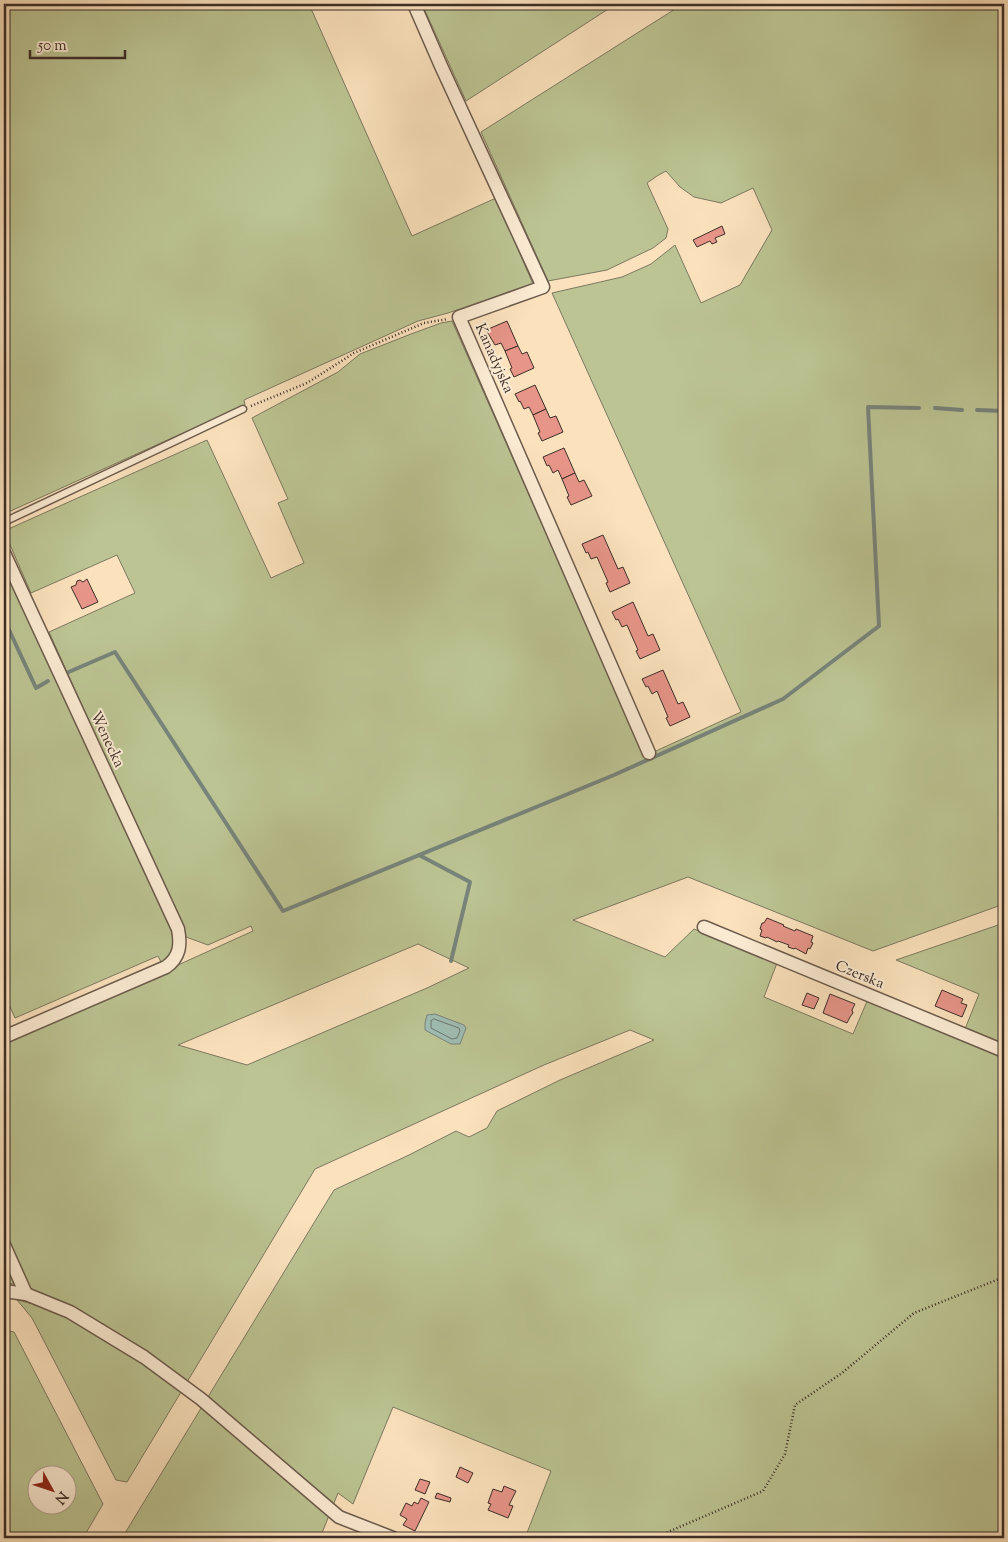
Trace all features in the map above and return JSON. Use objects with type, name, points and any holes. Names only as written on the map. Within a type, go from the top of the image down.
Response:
[{"type":"street","name":"Kanadyjska","points":[[414,4],[543,287],[459,317],[649,753]]},
{"type":"street","name":"Wenecka","points":[[4,553],[178,929],[180,940],[180,948],[175,959],[166,967],[7,1036]]},
{"type":"street","name":"Czerska","points":[[704,927],[1004,1051]]},
{"type":"street","points":[[4,1245],[26,1294]]},
{"type":"street","points":[[4,1291],[26,1294],[70,1312],[144,1357],[201,1399],[339,1517],[393,1538]]},
{"type":"lane","points":[[4,522],[243,409]]},
{"type":"path","points":[[243,409],[307,383],[354,353],[424,323],[459,317]]},
{"type":"path","points":[[4,1003],[7,1010],[7,1036]]},
{"type":"path","points":[[654,1538],[764,1491],[785,1454],[794,1405],[842,1373],[914,1313],[1004,1278]]},
{"type":"green space","points":[[4,4],[309,4],[412,236],[496,198],[533,284],[448,313],[418,321],[244,400],[245,405],[4,514]]},
{"type":"green space","points":[[422,4],[616,4],[466,101]]},
{"type":"green space","points":[[683,4],[1004,4],[1004,904],[873,951],[688,877],[573,920],[665,957],[694,929],[777,963],[764,997],[853,1034],[868,999],[1004,1055],[1004,1538],[525,1538],[551,1471],[393,1407],[353,1504],[338,1493],[320,1538],[122,1538],[334,1190],[456,1131],[469,1137],[487,1128],[497,1111],[560,1080],[654,1040],[630,1030],[544,1065],[315,1169],[127,1482],[116,1480],[32,1318],[17,1300],[34,1304],[4,1232],[4,1044],[253,931],[251,926],[208,945],[186,937],[49,632],[135,593],[117,555],[31,593],[4,531],[207,440],[271,578],[304,563],[278,503],[288,499],[252,418],[338,372],[360,354],[441,323],[452,321],[645,756],[741,712],[552,293],[622,277],[651,264],[675,245],[701,303],[740,285],[772,230],[753,188],[721,203],[694,197],[680,187],[666,171],[647,183],[668,229],[666,238],[653,248],[607,270],[548,281],[481,132]],"holes":[[[418,944],[469,968],[427,988],[247,1065],[178,1045]]]},
{"type":"green space","points":[[4,558],[176,936],[176,948],[163,966],[158,956],[15,1018],[4,993]]},
{"type":"green space","points":[[1004,923],[1004,1044],[965,1029],[979,994],[896,960]]},
{"type":"green space","points":[[4,1259],[14,1284],[4,1283]]},
{"type":"green space","points":[[4,1330],[14,1332],[103,1504],[83,1538],[4,1538]]},
{"type":"water","points":[[435,1014],[464,1025],[466,1028],[460,1044],[451,1044],[425,1030],[427,1015]]},
{"type":"building","points":[[722,226],[725,234],[715,238],[717,242],[712,244],[710,241],[697,247],[693,240]]},
{"type":"building","points":[[507,321],[518,346],[505,351],[501,343],[495,345],[486,330]]},
{"type":"building","points":[[518,346],[522,354],[527,352],[534,368],[514,377],[505,351]]},
{"type":"building","points":[[535,385],[546,409],[533,415],[529,407],[524,409],[515,394]]},
{"type":"building","points":[[546,409],[550,418],[556,416],[563,432],[542,441],[533,415]]},
{"type":"building","points":[[564,448],[575,473],[562,479],[558,470],[553,473],[543,457]]},
{"type":"building","points":[[575,473],[579,482],[584,480],[592,496],[571,505],[562,479]]},
{"type":"building","points":[[603,535],[618,569],[623,567],[630,583],[610,592],[606,583],[608,582],[597,557],[591,559],[582,544]]},
{"type":"building","points":[[87,579],[98,602],[82,609],[71,587],[76,585],[77,581],[83,582]]},
{"type":"building","points":[[633,602],[648,636],[653,634],[660,650],[640,659],[627,625],[622,627],[612,612]]},
{"type":"building","points":[[663,670],[678,704],[683,702],[690,717],[670,726],[657,691],[652,694],[642,679]]},
{"type":"building","points":[[767,918],[795,931],[796,929],[813,936],[811,942],[813,943],[810,949],[808,948],[806,954],[795,948],[788,947],[789,945],[760,936],[762,923]]},
{"type":"building","points":[[942,990],[963,999],[961,1003],[967,1005],[962,1017],[935,1006]]},
{"type":"building","points":[[807,993],[819,998],[814,1009],[802,1005]]},
{"type":"building","points":[[830,994],[855,1004],[852,1010],[853,1013],[847,1023],[823,1013]]},
{"type":"building","points":[[460,1467],[473,1473],[468,1483],[456,1477]]},
{"type":"building","points":[[420,1479],[430,1482],[425,1494],[415,1490]]},
{"type":"building","points":[[504,1486],[516,1491],[509,1505],[513,1506],[508,1518],[488,1510],[491,1504],[488,1503],[493,1489],[502,1492]]},
{"type":"building","points":[[437,1493],[451,1498],[450,1502],[435,1498]]},
{"type":"building","points":[[421,1498],[429,1502],[415,1531],[403,1525],[407,1519],[400,1515],[406,1503],[412,1506],[414,1502],[418,1504]]},
{"type":"waterway","points":[[64,674],[115,652],[283,911],[614,775],[783,699],[879,626],[868,407],[919,408]]},
{"type":"waterway","points":[[935,408],[962,410]]},
{"type":"waterway","points":[[977,410],[1004,411]]},
{"type":"waterway","points":[[4,619],[36,688],[48,681]]},
{"type":"waterway","points":[[419,855],[470,882],[451,961]]}]
